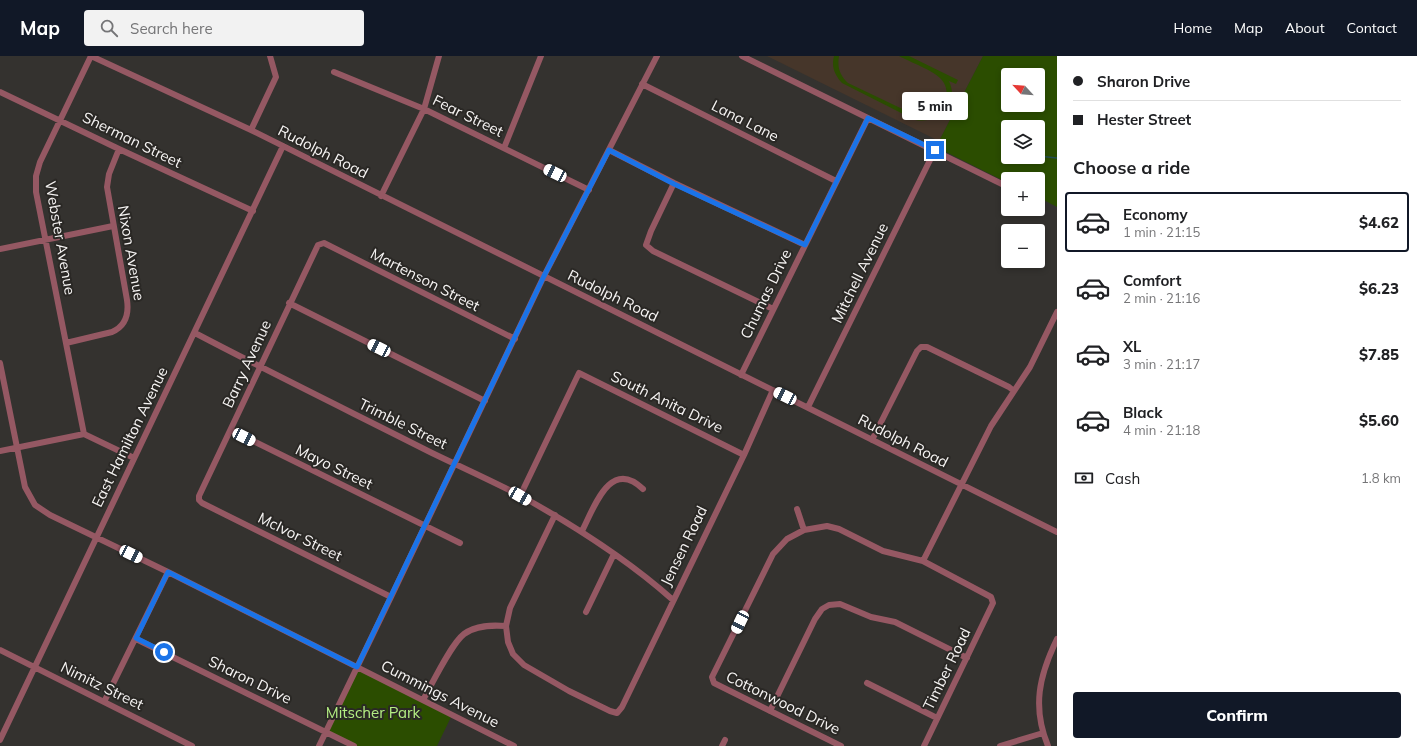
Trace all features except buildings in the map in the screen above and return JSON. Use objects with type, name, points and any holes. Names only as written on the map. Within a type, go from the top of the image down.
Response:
[{"type":"street","name":"Rudolph Road","points":[[91,56],[251,130],[1057,532]]},
{"type":"street","name":"Webster Avenue","points":[[84,434],[36,192],[36,176],[40,162],[91,56]]},
{"type":"street","points":[[251,130],[276,76],[270,56]]},
{"type":"street","points":[[381,196],[424,109],[439,56]]},
{"type":"street","points":[[504,148],[541,56]]},
{"type":"street","points":[[319,746],[392,597],[544,276],[657,56]]},
{"type":"street","points":[[742,56],[1001,183]]},
{"type":"street","name":"Fear Street","points":[[334,72],[424,109],[589,190]]},
{"type":"street","name":"Lana Lane","points":[[642,84],[836,181]]},
{"type":"street","name":"Sherman Street","points":[[0,92],[252,211]]},
{"type":"street","name":"Chumas Drive","points":[[741,375],[868,118]]},
{"type":"street","name":"East Hamilton Avenue","points":[[0,740],[283,146]]},
{"type":"street","name":"Nixon Avenue","points":[[66,343],[119,329],[127,316],[127,300],[107,187],[109,174],[119,149]]},
{"type":"street","points":[[609,150],[674,184],[805,245]]},
{"type":"street","name":"Mitchell Avenue","points":[[808,408],[935,150]]},
{"type":"street","points":[[674,184],[651,231],[646,245],[653,251],[773,309]]},
{"type":"street","points":[[0,249],[113,226]]},
{"type":"street","name":"Barry Avenue","points":[[199,500],[198,496],[289,303],[318,245],[324,243]]},
{"type":"street","name":"Martenson Street","points":[[324,243],[515,339]]},
{"type":"street","points":[[289,303],[485,401]]},
{"type":"street","points":[[797,509],[804,530],[827,526],[839,530],[883,551],[923,561],[991,426],[1030,367],[1057,312]]},
{"type":"street","name":"Trimble Street","points":[[195,333],[555,515],[582,531],[614,554],[673,600]]},
{"type":"street","points":[[872,440],[917,351],[921,347],[926,347],[1009,387],[1014,391]]},
{"type":"street","name":"Cummings Avenue","points":[[0,364],[25,487],[35,505],[50,515],[168,572],[514,746]]},
{"type":"street","name":"South Anita Drive","points":[[520,496],[579,373],[744,455]]},
{"type":"street","name":"Jensen Road","points":[[506,626],[508,642],[514,654],[524,665],[581,697],[617,713],[622,707],[744,455],[773,390]]},
{"type":"street","name":"Mayo Street","points":[[230,430],[460,543]]},
{"type":"street","points":[[0,451],[84,434],[134,458]]},
{"type":"street","points":[[582,531],[603,491],[610,483],[622,478],[630,479],[643,489]]},
{"type":"street","name":"McIvor Street","points":[[199,500],[202,503],[392,597]]},
{"type":"street","points":[[422,700],[453,648],[464,635],[474,629],[488,625],[506,626],[510,608],[555,515]]},
{"type":"street","name":"Cottonwood Drive","points":[[804,530],[786,539],[773,554],[712,677],[714,683],[841,746]]},
{"type":"street","points":[[586,612],[614,554]]},
{"type":"street","name":"Timber Road","points":[[923,561],[991,596],[993,603],[924,746]]},
{"type":"street","points":[[104,702],[168,572]]},
{"type":"street","points":[[770,710],[815,619],[822,608],[829,605],[840,604],[871,617],[894,622],[966,658]]},
{"type":"street","name":"Sharon Drive","points":[[136,638],[354,746]]},
{"type":"street","points":[[1048,746],[1043,733],[1039,710],[1040,684],[1046,660],[1057,639]]},
{"type":"street","name":"Nimitz Street","points":[[0,650],[192,746]]},
{"type":"street","points":[[867,683],[937,718]]},
{"type":"street","points":[[1000,746],[1043,733]]},
{"type":"shaded area","points":[[767,56],[983,56],[939,141]]},
{"type":"green space","points":[[834,56],[839,56],[838,64],[840,71],[848,83],[915,115],[931,116],[941,110],[946,99],[946,88],[944,83],[936,75],[899,56],[909,56],[958,80],[956,84],[949,81],[952,90],[952,98],[946,111],[940,116],[932,119],[915,120],[842,83],[834,71]]},
{"type":"green space","points":[[983,56],[1057,56],[1057,207],[1045,201],[1045,172],[1001,172],[1001,180],[936,147]]},
{"type":"green space","name":"Mitscher Park","points":[[357,667],[452,715],[437,746],[354,746],[326,732]]},
{"type":"waterway","points":[[1045,157],[1057,158]]},
{"type":"route","points":[[164,652],[136,638],[168,572],[357,667],[392,597],[544,276],[609,150],[674,184],[805,245],[868,118],[935,150]]}]
